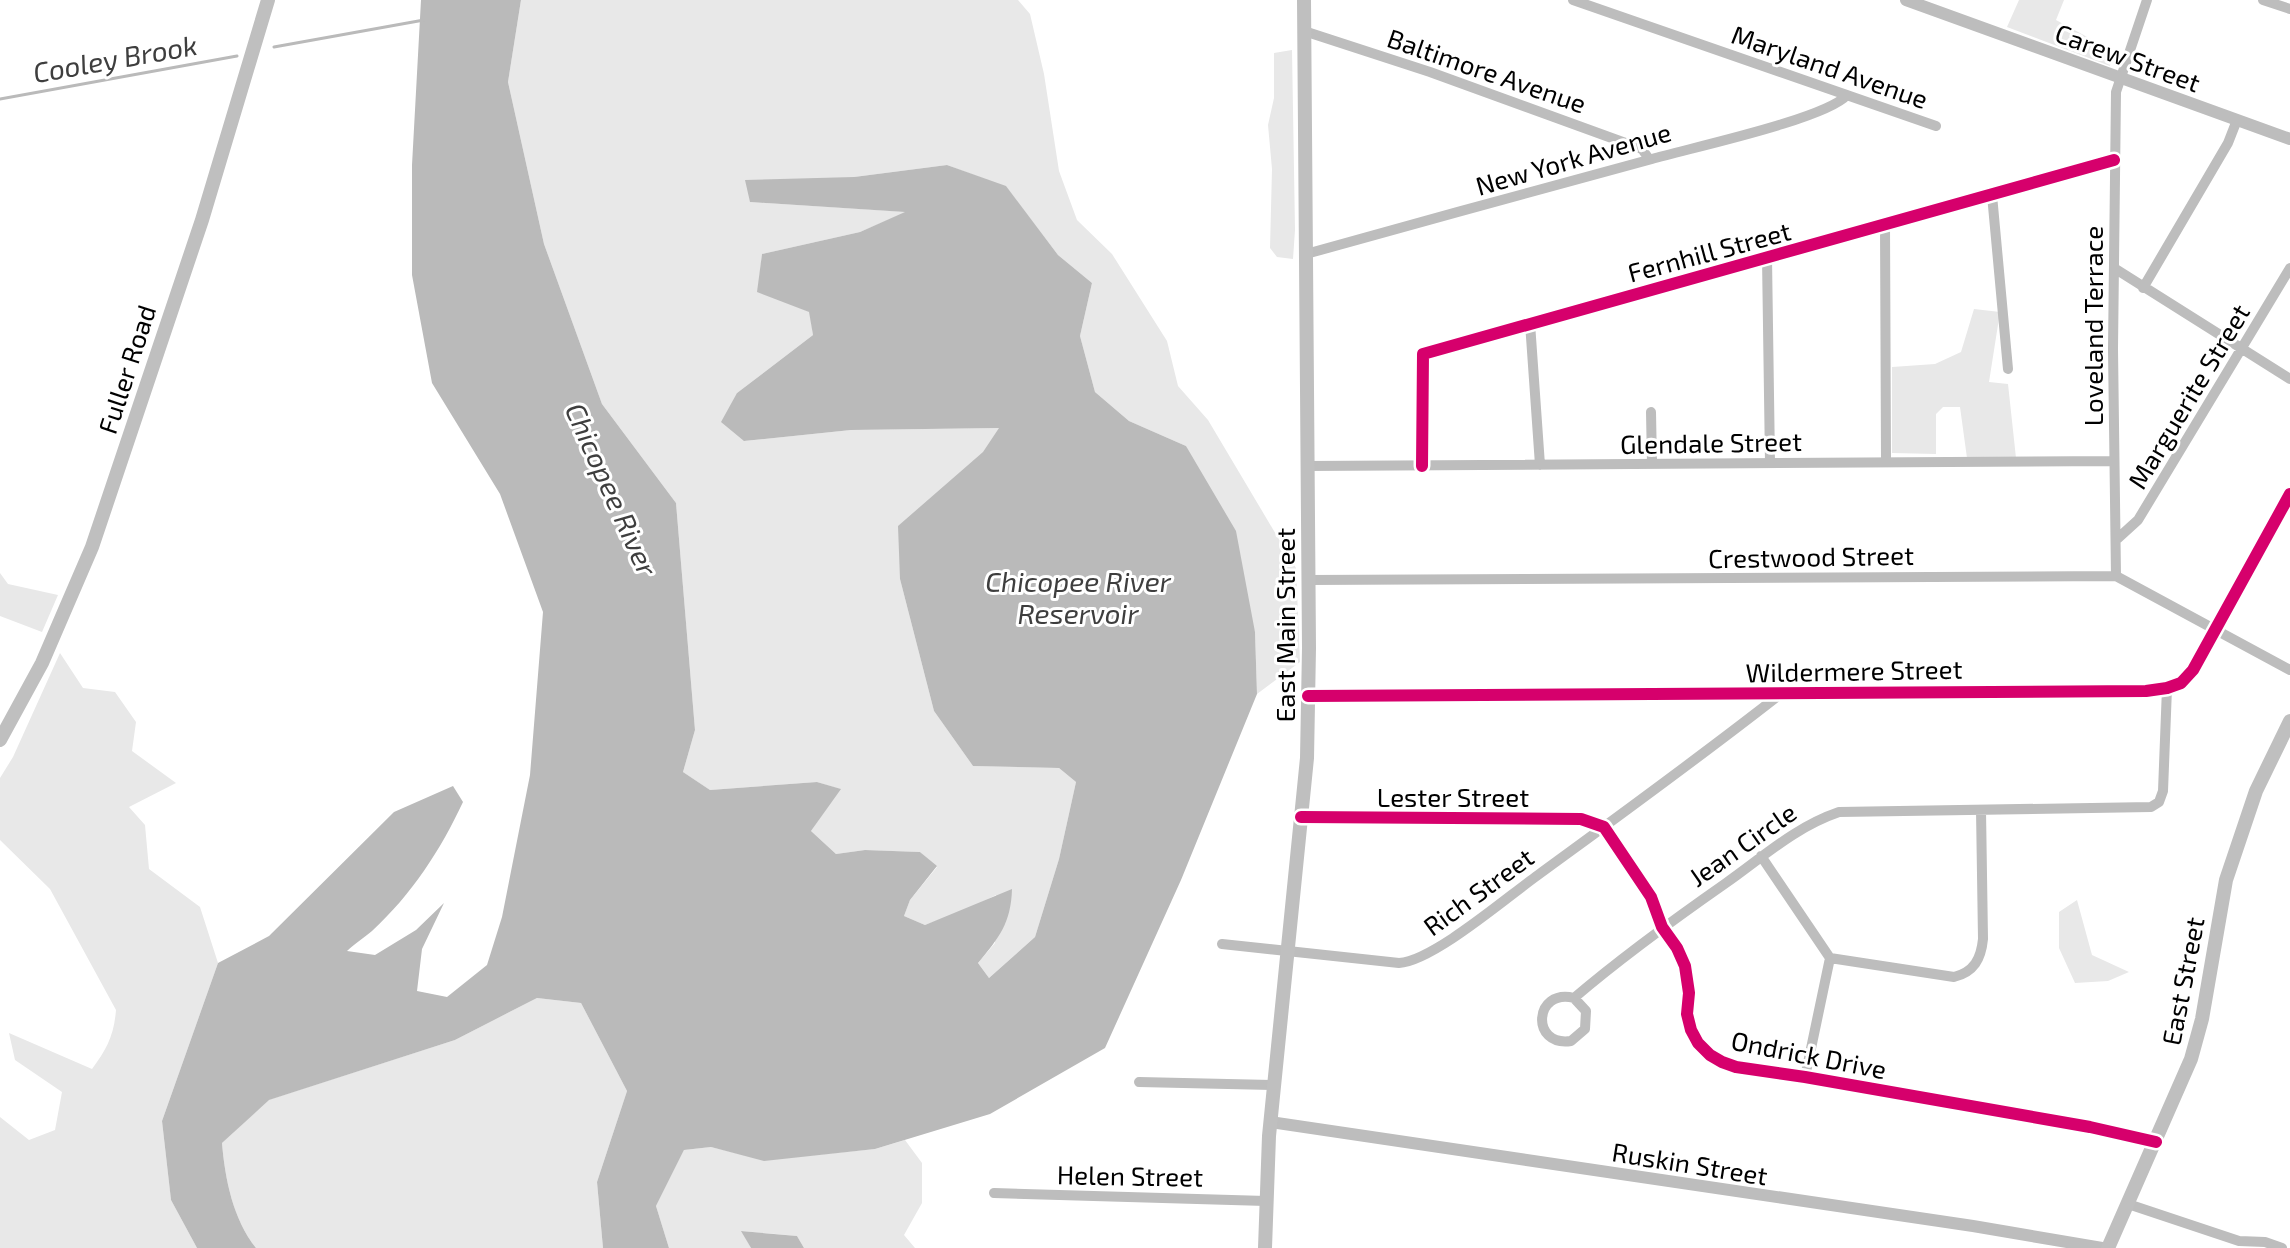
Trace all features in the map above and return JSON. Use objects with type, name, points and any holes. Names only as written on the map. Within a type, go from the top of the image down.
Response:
[{"type":"main road","name":"Fuller Road","points":[[0,740],[42,663],[92,547],[202,220],[268,0]]},
{"type":"main road","name":"East Main Street","points":[[1265,1248],[1270,1122],[1307,758],[1304,0]]},
{"type":"main road","name":"East Street","points":[[2108,1248],[2191,1059],[2202,1019],[2226,880],[2242,827],[2290,721]]},
{"type":"street","name":"Maryland Avenue","points":[[1573,0],[1936,126]]},
{"type":"street","name":"Carew Street","points":[[1906,0],[2290,139]]},
{"type":"street","name":"Loveland Terrace","points":[[2116,576],[2116,92],[2147,0]]},
{"type":"street","points":[[2263,0],[2290,9]]},
{"type":"street","name":"Baltimore Avenue","points":[[1304,31],[1577,124],[1642,149],[1649,159]]},
{"type":"street","name":"New York Avenue","points":[[1306,254],[1823,110],[1840,103],[1847,95]]},
{"type":"street","points":[[2143,288],[2228,143],[2237,120]]},
{"type":"street","name":"Fernhill Street","points":[[1422,466],[1423,354],[2114,160]]},
{"type":"street","points":[[1992,195],[2008,369]]},
{"type":"street","points":[[1885,224],[1886,462]]},
{"type":"street","points":[[1767,258],[1770,463]]},
{"type":"street","points":[[2114,268],[2290,379]]},
{"type":"street","name":"Marguerite Street","points":[[2116,540],[2138,520],[2290,268]]},
{"type":"street","points":[[1530,323],[1540,465]]},
{"type":"street","points":[[1651,412],[1652,464]]},
{"type":"street","name":"Glendale Street","points":[[1307,466],[2114,461]]},
{"type":"street","points":[[2167,688],[2181,683],[2193,670],[2290,494]]},
{"type":"street","name":"Crestwood Street","points":[[1308,580],[2116,576],[2290,670]]},
{"type":"street","name":"Wildermere Street","points":[[1308,696],[2123,691],[2167,688]]},
{"type":"street","name":"Jean Circle","points":[[1574,998],[1662,927],[1787,837],[1818,819],[1839,812],[2140,809],[2159,802],[2163,791],[2167,688]]},
{"type":"street","name":"Rich Street","points":[[1222,944],[1399,963],[1415,960],[1473,923],[1784,692]]},
{"type":"street","points":[[1830,958],[1954,977],[1965,974],[1975,966],[1982,953],[1983,939],[1981,810]]},
{"type":"street","name":"Lester Street","points":[[1301,817],[1581,819],[1604,827]]},
{"type":"street","name":"Ondrick Drive","points":[[1604,827],[1651,897],[1662,927],[1677,948],[1685,966],[1689,993],[1688,1022],[1698,1043],[1710,1055],[1736,1067],[2090,1127],[2156,1142]]},
{"type":"street","points":[[1761,856],[1830,958],[1805,1077]]},
{"type":"street","name":"Jean Circle","points":[[1555,998],[1574,998],[1586,1011],[1586,1026],[1574,1040],[1558,1041],[1546,1032],[1542,1013],[1555,998]]},
{"type":"street","points":[[1139,1082],[1274,1085]]},
{"type":"street","name":"Ruskin Street","points":[[1270,1122],[2102,1248]]},
{"type":"street","name":"Helen Street","points":[[994,1193],[1266,1201]]},
{"type":"street","points":[[2128,1204],[2242,1245],[2265,1242],[2282,1248]]},
{"type":"shaded area","points":[[521,0],[1018,0],[1030,14],[1044,74],[1059,171],[1077,220],[1112,254],[1167,341],[1178,386],[1208,420],[1296,568],[1300,662],[1257,694],[1255,632],[1186,446],[1129,421],[1095,392],[1080,336],[1092,283],[1058,255],[1006,187],[947,165],[854,177],[750,202],[907,212],[860,232],[762,254],[758,291],[810,312],[813,335],[737,393],[745,441],[851,430],[1000,428],[900,579],[934,711],[973,766],[1059,768],[1076,782],[1059,859],[1035,937],[989,978],[978,963],[995,943],[996,895],[925,925],[904,916],[910,900],[937,867],[920,852],[865,850],[836,854],[811,831],[840,789],[817,782],[710,790],[683,772],[695,730],[676,503],[602,404],[544,244],[508,82]]},
{"type":"shaded area","points":[[2019,0],[2064,0],[2056,20],[2113,51],[2110,66],[2007,27]]},
{"type":"shaded area","points":[[1292,50],[1293,259],[1277,257],[1270,248],[1272,169],[1268,125],[1274,98],[1274,53]]},
{"type":"shaded area","points":[[1974,309],[2000,312],[1989,382],[2008,384],[2016,458],[1967,458],[1960,407],[1943,407],[1936,414],[1936,454],[1892,453],[1892,367],[1935,364],[1961,352]]},
{"type":"shaded area","points":[[0,573],[8,584],[58,595],[42,632],[0,616]]},
{"type":"shaded area","points":[[60,653],[83,688],[115,692],[136,722],[132,751],[176,783],[129,807],[145,825],[149,869],[200,907],[218,963],[162,1121],[171,1200],[197,1248],[0,1248],[0,1117],[29,1140],[55,1130],[62,1092],[15,1060],[9,1033],[92,1069],[109,1041],[116,1010],[50,889],[0,840],[0,778],[13,757]]},
{"type":"shaded area","points":[[2077,900],[2092,955],[2129,972],[2108,981],[2075,983],[2059,948],[2059,912]]},
{"type":"shaded area","points":[[537,998],[581,1003],[627,1091],[597,1182],[603,1248],[256,1248],[241,1224],[232,1198],[222,1143],[268,1100],[455,1040]]},
{"type":"shaded area","points":[[905,1140],[922,1163],[922,1203],[904,1235],[915,1248],[804,1248],[797,1236],[742,1231],[751,1248],[669,1248],[656,1206],[684,1150],[711,1147],[764,1160],[875,1149]]},
{"type":"water","name":"Chicopee River Reservoir","points":[[421,0],[521,0],[508,82],[544,244],[602,404],[676,503],[695,730],[683,772],[710,790],[817,782],[841,789],[811,831],[836,854],[865,850],[920,852],[937,866],[910,900],[904,916],[925,925],[1012,889],[1009,911],[1002,929],[978,963],[989,978],[1035,937],[1059,859],[1076,782],[1059,768],[973,766],[934,711],[900,579],[898,526],[983,452],[999,428],[851,430],[744,441],[721,422],[737,393],[813,335],[809,312],[757,292],[762,254],[860,232],[905,212],[750,202],[745,180],[854,177],[947,165],[1006,186],[1058,255],[1092,283],[1080,336],[1095,392],[1129,421],[1186,446],[1236,531],[1255,632],[1257,694],[1181,880],[1105,1048],[990,1114],[875,1149],[764,1161],[711,1147],[684,1150],[656,1206],[669,1248],[603,1248],[597,1182],[627,1091],[581,1003],[537,998],[455,1040],[269,1100],[222,1143],[232,1198],[241,1224],[256,1248],[197,1248],[171,1200],[162,1121],[218,963],[269,936],[394,812],[453,786],[463,802],[435,855],[412,887],[372,931],[347,951],[375,955],[416,930],[444,903],[422,949],[417,991],[447,997],[487,965],[502,917],[530,775],[543,612],[500,494],[432,383],[412,275],[412,165]]},
{"type":"water","points":[[741,1231],[797,1236],[804,1248],[751,1248]]},
{"type":"waterway","name":"Cooley Brook","points":[[274,47],[424,20]]},
{"type":"waterway","name":"Cooley Brook","points":[[0,99],[237,56]]},
{"type":"cycle path","points":[[1422,466],[1423,354],[2114,160]]},
{"type":"cycle path","points":[[1308,696],[2146,691],[2167,688],[2181,683],[2193,670],[2290,494]]},
{"type":"cycle path","points":[[1301,817],[1581,819],[1604,827],[1651,897],[1662,927],[1685,966],[1689,993],[1687,1014],[1691,1030],[1698,1043],[1722,1062],[1736,1067],[2090,1127],[2156,1142]]},
{"type":"water label","name":"Chicopee River","points":[[612,489]]}]
